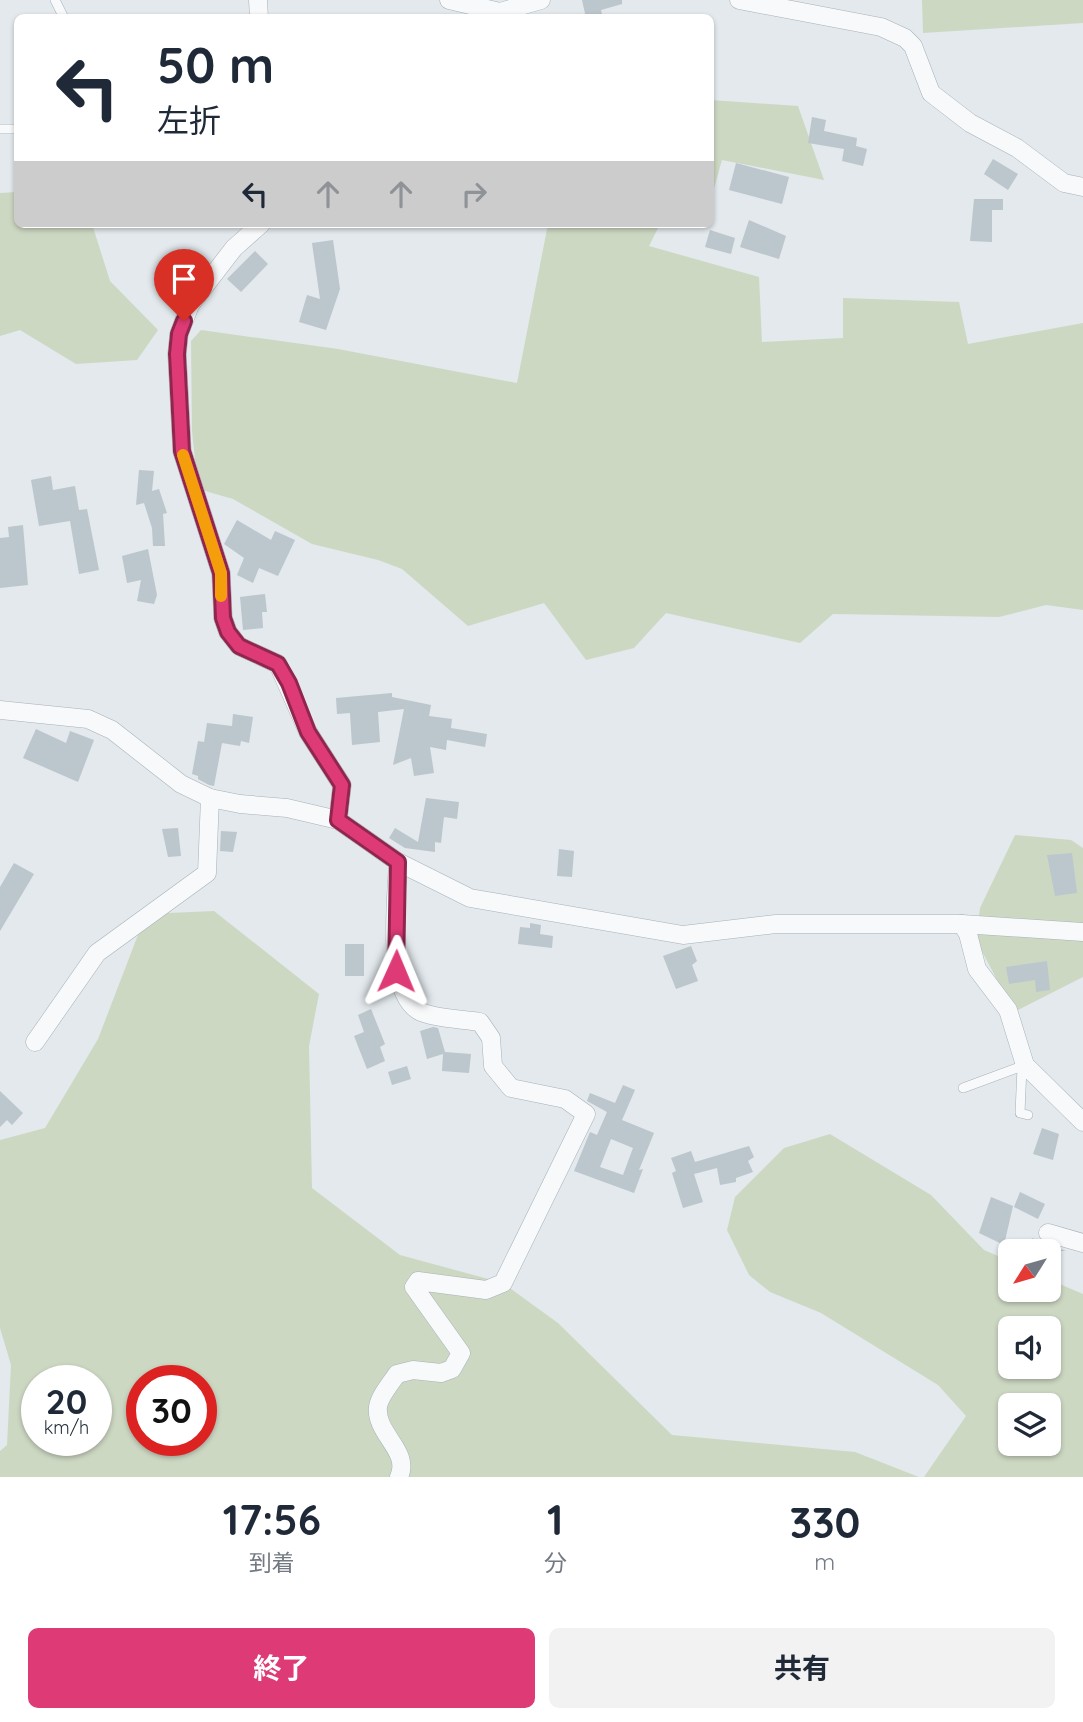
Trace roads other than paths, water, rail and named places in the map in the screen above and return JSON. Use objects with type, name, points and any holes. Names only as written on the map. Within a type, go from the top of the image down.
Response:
[{"type":"street","points":[[449,0],[497,14]]},
{"type":"street","points":[[503,14],[541,0]]},
{"type":"street","points":[[738,0],[881,27],[905,38],[913,46],[931,93],[970,123],[1017,148],[1064,183],[1083,187]]},
{"type":"street","points":[[256,228],[234,248],[206,283],[190,305],[179,334],[177,354],[182,451],[221,573],[221,607],[228,632],[239,646],[278,664],[289,683],[308,732],[342,785],[338,820]]},
{"type":"street","points":[[0,710],[88,719],[112,730],[181,784],[210,798],[287,808],[338,820],[398,862],[470,898],[683,935],[776,924],[962,924],[1083,932]]},
{"type":"street","points":[[35,1042],[97,953],[207,873],[210,798]]},
{"type":"street","points":[[398,862],[396,971],[409,1003],[422,1012],[480,1022],[491,1038],[493,1066],[511,1088],[565,1099],[586,1115],[503,1283],[486,1290],[418,1281],[414,1287],[461,1353],[452,1369],[442,1373],[413,1370],[397,1374],[377,1405],[379,1424],[397,1451],[403,1469],[399,1477]]},
{"type":"street","points":[[962,924],[968,934],[977,969],[1008,1010],[1024,1066],[1083,1122]]},
{"type":"street","points":[[1048,1233],[1083,1243]]},
{"type":"lane","points":[[963,1088],[1024,1066],[1020,1113],[1028,1115]]}]
